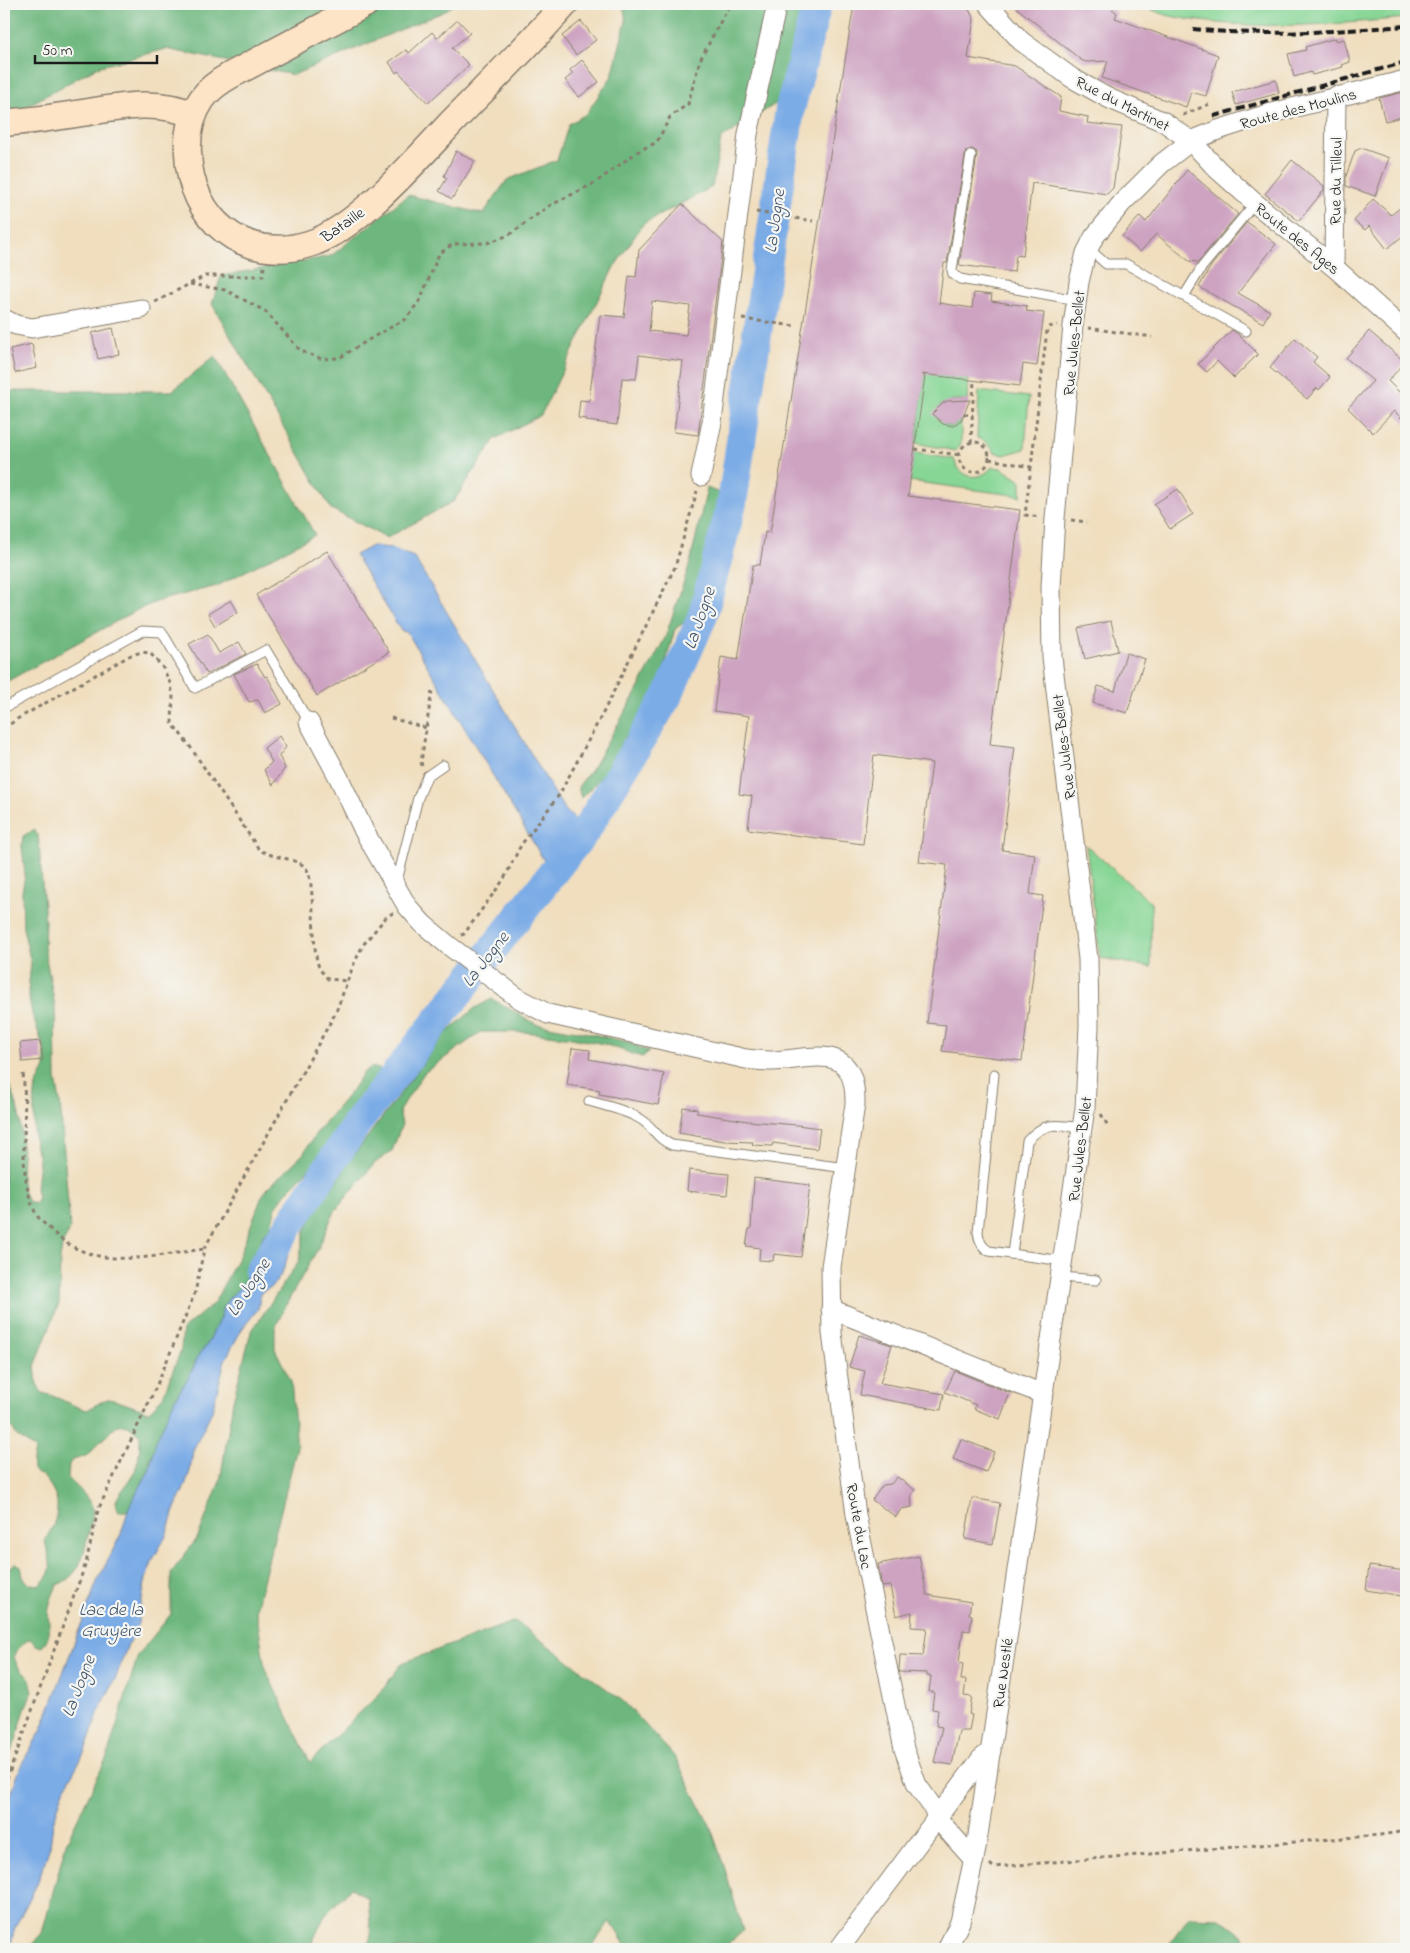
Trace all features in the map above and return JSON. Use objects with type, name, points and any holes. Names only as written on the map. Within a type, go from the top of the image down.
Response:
[{"type":"main road","name":"Bataille","points":[[365,4],[243,67],[220,82],[202,99],[194,115],[189,132],[188,164],[193,186],[200,204],[212,220],[220,228],[240,240],[266,247],[284,249],[308,245],[330,236],[349,222],[412,164],[565,4]]},
{"type":"main road","points":[[4,123],[78,114],[109,108],[152,105],[179,108],[194,115]]},
{"type":"street","points":[[701,476],[712,422],[748,134],[777,4]]},
{"type":"street","name":"Rue du Martinet","points":[[988,4],[1022,41],[1072,78],[1108,98],[1164,122],[1192,141]]},
{"type":"street","name":"Route des Moulins","points":[[1192,141],[1218,130],[1268,114],[1406,80]]},
{"type":"street","name":"Rue du Tilleul","points":[[1334,266],[1336,96]]},
{"type":"street","name":"Route des Ages","points":[[1192,141],[1214,166],[1255,204],[1334,266],[1406,332]]},
{"type":"street","name":"Rue Jules-Bellet","points":[[1044,1393],[1083,1128],[1089,1026],[1088,959],[1064,770],[1052,656],[1051,587],[1055,518],[1073,326],[1082,268],[1088,248],[1098,232],[1122,203],[1160,164],[1192,141]]},
{"type":"street","points":[[4,319],[16,325],[32,328],[141,309]]},
{"type":"street","points":[[309,722],[339,778],[364,831],[407,906]]},
{"type":"street","name":"Route du Lac","points":[[407,906],[423,924],[509,992],[548,1014],[746,1059],[772,1061],[823,1056],[833,1058],[845,1066],[853,1078],[856,1093],[831,1272],[831,1309],[836,1373],[856,1515],[895,1710],[904,1749],[917,1786],[934,1809],[936,1817],[979,1859]]},
{"type":"street","points":[[831,1309],[1034,1391],[1044,1393]]},
{"type":"street","name":"Rue Nestlé","points":[[947,1949],[960,1922],[979,1859],[990,1751],[1044,1393]]},
{"type":"street","points":[[839,1949],[936,1817],[981,1758],[990,1751]]},
{"type":"lane","points":[[971,155],[952,270],[953,274],[960,279],[1077,300]]},
{"type":"lane","points":[[1184,296],[1202,267],[1255,204]]},
{"type":"lane","points":[[1088,248],[1106,264],[1126,264],[1246,331]]},
{"type":"lane","points":[[4,708],[142,631],[162,632],[195,688],[266,650],[309,722]]},
{"type":"lane","points":[[396,885],[414,808],[427,776],[443,765]]},
{"type":"lane","points":[[994,1074],[979,1238],[982,1246],[989,1251],[1012,1254],[1096,1280]]},
{"type":"lane","points":[[589,1101],[635,1116],[647,1124],[665,1142],[672,1145],[846,1168]]},
{"type":"lane","points":[[1012,1254],[1028,1141],[1039,1130],[1052,1124],[1083,1128]]},
{"type":"path","points":[[190,284],[224,290],[265,311],[301,351],[322,359],[339,358],[406,319],[420,300],[439,254],[454,244],[486,244],[509,235],[548,206],[595,183],[637,152],[657,142],[670,117],[688,104],[700,60],[730,4]]},
{"type":"path","points":[[1164,122],[1210,104]]},
{"type":"path","points":[[748,211],[813,221]]},
{"type":"path","points":[[141,309],[205,276],[263,276],[266,247]]},
{"type":"path","points":[[737,318],[796,326]]},
{"type":"path","points":[[1055,518],[1024,515],[1047,330],[1053,325],[1073,326],[1152,337]]},
{"type":"path","points":[[971,443],[974,380]]},
{"type":"path","points":[[964,414],[972,415]]},
{"type":"path","points":[[971,443],[979,443],[985,447],[989,459],[983,469],[973,472],[963,466],[960,455],[962,448],[971,443]]},
{"type":"path","points":[[915,449],[960,455]]},
{"type":"path","points":[[989,459],[1031,467]]},
{"type":"path","points":[[464,934],[504,879],[521,845],[559,795],[607,704],[675,567],[701,476]]},
{"type":"path","points":[[4,729],[17,719],[131,655],[142,652],[150,653],[163,668],[170,683],[173,695],[172,723],[189,745],[258,848],[263,853],[279,856],[304,866],[310,874],[312,917],[319,967],[328,979],[348,981]]},
{"type":"path","points":[[427,776],[421,762],[432,690]]},
{"type":"path","points":[[391,718],[426,728]]},
{"type":"path","points":[[4,1787],[86,1563],[98,1510],[156,1388],[194,1294],[204,1249],[336,1012],[363,945],[387,916],[407,906]]},
{"type":"path","points":[[23,1074],[26,1098],[25,1172],[28,1194],[38,1217],[60,1239],[75,1249],[94,1256],[130,1259],[204,1249]]},
{"type":"path","points":[[979,1859],[993,1867],[1370,1836],[1406,1831]]},
{"type":"green space","points":[[4,4],[455,4],[443,12],[293,75],[166,49],[97,67],[4,119]]},
{"type":"green space","points":[[623,4],[813,4],[789,95],[721,139],[712,187],[643,224],[613,269],[541,415],[495,439],[454,501],[387,538],[331,509],[212,304],[221,276],[331,256],[408,195],[483,214],[507,180],[557,160],[569,124],[586,114],[612,76],[626,21]]},
{"type":"green space","points":[[1406,4],[1406,18],[1290,25],[1232,24],[1170,16],[1139,5]]},
{"type":"green space","points":[[215,356],[315,535],[217,586],[161,600],[137,610],[4,683],[4,391],[172,391]]},
{"type":"green space","points":[[925,373],[968,379],[967,402],[953,400],[939,407],[940,421],[948,426],[953,426],[961,420],[961,444],[956,451],[916,443]]},
{"type":"green space","points":[[979,391],[1029,397],[1025,449],[1004,455],[994,452],[987,443],[977,438]]},
{"type":"green space","points":[[914,453],[954,459],[961,471],[970,476],[976,477],[981,475],[992,467],[1001,468],[1021,481],[1021,496],[909,481]]},
{"type":"green space","points":[[707,488],[727,496],[727,520],[700,611],[675,629],[660,682],[647,706],[626,736],[606,772],[581,798],[578,787],[593,767],[665,638],[690,563]]},
{"type":"green space","points":[[34,830],[38,836],[39,844],[45,921],[44,947],[55,1006],[56,1078],[60,1102],[70,1228],[62,1246],[60,1259],[59,1303],[35,1366],[37,1384],[42,1393],[87,1410],[110,1399],[149,1412],[163,1396],[181,1350],[183,1329],[214,1303],[240,1254],[262,1196],[303,1154],[317,1132],[352,1090],[363,1073],[371,1067],[380,1069],[372,1087],[349,1111],[322,1155],[286,1193],[276,1207],[270,1229],[264,1233],[243,1284],[223,1307],[220,1318],[206,1347],[200,1352],[189,1377],[176,1397],[150,1461],[149,1471],[127,1511],[119,1512],[116,1507],[116,1501],[135,1471],[138,1459],[140,1435],[132,1428],[123,1424],[116,1426],[86,1456],[73,1460],[69,1464],[68,1478],[88,1500],[92,1508],[92,1522],[76,1571],[65,1581],[57,1585],[52,1596],[48,1614],[49,1632],[46,1641],[42,1647],[36,1645],[30,1639],[16,1652],[14,1658],[19,1668],[29,1678],[33,1691],[26,1706],[16,1740],[7,1761],[4,1763],[4,1750],[14,1719],[8,1712],[4,1714],[4,1571],[16,1563],[21,1566],[23,1577],[29,1584],[39,1585],[45,1580],[50,1570],[50,1560],[45,1541],[53,1526],[57,1509],[56,1498],[51,1486],[42,1475],[34,1472],[32,1465],[35,1449],[17,1436],[13,1429],[4,1421],[4,1077],[14,1095],[21,1126],[24,1191],[28,1202],[35,1204],[38,1198],[36,1188],[39,1160],[34,1139],[34,1104],[36,1086],[45,1068],[45,1051],[32,1014],[28,992],[31,963],[23,928],[22,892],[25,875],[22,846],[23,836]]},
{"type":"green space","points":[[1086,845],[1151,903],[1151,967],[1100,958]]},
{"type":"green space","points":[[492,999],[536,1024],[628,1042],[649,1052],[642,1057],[604,1044],[572,1038],[525,1032],[481,1032],[424,1073],[399,1111],[402,1124],[392,1151],[375,1163],[334,1212],[320,1245],[275,1328],[275,1349],[291,1381],[297,1447],[256,1609],[265,1669],[310,1762],[381,1692],[402,1663],[515,1621],[624,1702],[674,1756],[710,1825],[743,1931],[723,1949],[628,1949],[610,1921],[590,1949],[368,1949],[371,1934],[368,1898],[351,1888],[325,1915],[309,1949],[28,1949],[42,1933],[66,1843],[107,1757],[138,1655],[171,1614],[171,1573],[198,1537],[220,1481],[233,1401],[251,1332],[299,1261],[305,1231],[317,1207],[350,1160],[446,1033],[475,1008]]},
{"type":"green space","points":[[1189,1917],[1220,1918],[1243,1936],[1246,1949],[1166,1949]]},
{"type":"water","points":[[372,546],[391,548],[414,557],[564,809],[586,830],[552,874],[407,632],[401,631],[355,555]]},
{"type":"water","name":"Lac de la Gruyère","points":[[270,1229],[289,1241],[285,1265],[276,1282],[261,1292],[258,1309],[242,1329],[225,1360],[212,1411],[193,1450],[190,1471],[183,1491],[166,1536],[153,1559],[145,1582],[138,1623],[116,1677],[99,1711],[85,1751],[63,1792],[53,1823],[50,1846],[37,1884],[15,1927],[10,1949],[4,1949],[4,1809],[21,1765],[42,1729],[97,1582],[121,1534],[129,1507],[149,1471],[156,1441],[176,1397],[189,1377],[200,1352],[206,1347],[220,1318],[223,1307],[243,1284],[264,1233]]},
{"type":"building","points":[[854,4],[966,4],[974,19],[968,58],[1015,66],[1061,97],[1059,111],[1088,117],[1087,123],[1122,127],[1113,188],[1107,194],[1032,183],[1023,256],[1016,255],[1014,272],[959,265],[977,156],[977,152],[972,149],[966,151],[947,263],[944,263],[939,303],[972,308],[974,293],[992,295],[991,301],[1027,306],[1026,311],[1044,313],[1037,366],[1023,364],[1020,386],[922,374],[925,376],[908,496],[1020,510],[990,744],[1015,747],[1002,850],[1035,854],[1030,894],[1043,896],[1022,1061],[942,1051],[946,1025],[927,1023],[947,865],[919,862],[932,763],[874,755],[863,844],[748,829],[752,796],[739,794],[749,716],[714,711],[721,657],[738,660],[753,565],[760,565],[765,532],[770,533]]},
{"type":"building","points":[[1012,4],[1106,4],[1117,13],[1115,18],[1218,55],[1206,96],[1191,92],[1186,107],[1102,78],[1108,61],[1086,62],[1081,60]]},
{"type":"building","points":[[458,20],[470,33],[452,48],[469,65],[428,103],[398,71],[396,73],[389,62],[406,50],[409,53],[432,32],[437,38]]},
{"type":"building","points":[[581,21],[596,40],[576,55],[562,36]]},
{"type":"building","points":[[1336,38],[1336,41],[1344,39],[1350,62],[1342,65],[1343,67],[1312,75],[1311,72],[1294,77],[1288,54],[1306,50],[1305,47]]},
{"type":"building","points":[[582,60],[599,82],[579,97],[565,80],[573,74],[570,70]]},
{"type":"building","points":[[1276,80],[1279,93],[1236,105],[1232,92]]},
{"type":"building","points":[[1404,92],[1406,116],[1385,121],[1379,98]]},
{"type":"building","points":[[1361,148],[1389,158],[1375,196],[1346,186],[1346,176],[1355,151]]},
{"type":"building","points":[[456,151],[475,161],[452,199],[439,191],[447,178],[444,176]]},
{"type":"building","points":[[1292,160],[1324,186],[1324,190],[1299,221],[1265,194]]},
{"type":"building","points":[[1187,170],[1238,214],[1198,262],[1189,261],[1156,234],[1140,252],[1122,236],[1140,216],[1146,222]]},
{"type":"building","points":[[1373,199],[1391,215],[1406,203],[1406,233],[1387,249],[1369,226],[1365,230],[1354,221]]},
{"type":"building","points":[[682,204],[723,242],[698,435],[674,432],[683,361],[639,355],[636,379],[622,378],[617,425],[578,418],[580,400],[589,401],[600,315],[624,317],[629,276],[636,277],[639,250]],"holes":[[[652,301],[690,306],[686,335],[649,331]]]},
{"type":"building","points":[[1247,222],[1276,244],[1238,293],[1270,311],[1263,323],[1199,287],[1211,266]]},
{"type":"building","points":[[113,328],[119,354],[98,359],[92,333]]},
{"type":"building","points":[[1232,330],[1258,354],[1234,378],[1217,361],[1207,372],[1198,364]]},
{"type":"building","points":[[1369,331],[1405,362],[1388,381],[1406,399],[1406,423],[1394,411],[1373,433],[1348,408],[1373,381],[1346,358]]},
{"type":"building","points":[[1295,338],[1317,357],[1313,362],[1330,377],[1319,390],[1317,388],[1307,399],[1270,368]]},
{"type":"building","points":[[32,344],[37,368],[15,373],[10,349]]},
{"type":"building","points":[[970,400],[961,420],[953,426],[943,424],[932,414],[947,401]]},
{"type":"building","points":[[1178,489],[1193,514],[1170,529],[1154,504]]},
{"type":"building","points":[[327,551],[389,652],[317,696],[256,595]]},
{"type":"building","points":[[231,600],[238,612],[215,626],[208,614]]},
{"type":"building","points":[[1111,621],[1118,651],[1085,659],[1078,628]]},
{"type":"building","points":[[208,634],[219,653],[239,642],[246,654],[207,674],[189,644]]},
{"type":"building","points":[[1126,653],[1145,659],[1127,713],[1093,703],[1098,686],[1115,691]]},
{"type":"building","points":[[257,664],[265,677],[267,676],[282,704],[265,713],[258,700],[249,702],[234,674]]},
{"type":"building","points":[[279,736],[286,747],[279,756],[285,768],[273,785],[264,770],[272,762],[264,748]]},
{"type":"building","points":[[40,1041],[43,1060],[22,1062],[20,1043]]},
{"type":"building","points":[[572,1048],[590,1050],[589,1059],[664,1074],[658,1105],[599,1094],[600,1090],[567,1085]]},
{"type":"building","points":[[683,1107],[697,1109],[697,1113],[748,1121],[820,1128],[817,1149],[773,1143],[772,1146],[752,1145],[753,1142],[724,1141],[679,1133]]},
{"type":"building","points":[[689,1170],[729,1174],[727,1195],[687,1191]]},
{"type":"building","points":[[754,1178],[810,1185],[801,1257],[774,1254],[773,1261],[759,1260],[760,1248],[746,1246],[749,1229],[751,1229]]},
{"type":"building","points":[[859,1335],[892,1345],[880,1383],[944,1394],[941,1410],[860,1395],[865,1371],[849,1367]]},
{"type":"building","points":[[955,1371],[1010,1393],[1000,1419],[974,1409],[976,1405],[945,1392]]},
{"type":"building","points":[[961,1439],[994,1452],[986,1472],[953,1459]]},
{"type":"building","points":[[897,1477],[915,1490],[911,1495],[912,1507],[901,1509],[896,1517],[872,1500],[883,1485],[891,1484]]},
{"type":"building","points":[[972,1498],[1000,1503],[993,1544],[965,1539]]},
{"type":"building","points":[[919,1556],[927,1595],[971,1602],[969,1614],[972,1615],[970,1631],[963,1630],[959,1663],[963,1664],[961,1680],[966,1680],[964,1696],[972,1697],[969,1714],[972,1715],[969,1731],[959,1731],[952,1765],[934,1762],[942,1727],[936,1726],[938,1710],[932,1709],[934,1692],[929,1692],[931,1676],[927,1676],[927,1673],[899,1671],[900,1655],[923,1656],[927,1628],[911,1627],[912,1612],[896,1616],[890,1586],[882,1587],[878,1564]]},
{"type":"building","points":[[1369,1566],[1406,1571],[1402,1596],[1366,1590]]},
{"type":"waterway","name":"La Jogne","points":[[259,1271],[358,1122],[586,830],[667,697],[702,618],[732,503],[790,109],[817,4]]},
{"type":"railway","points":[[1193,29],[1273,33],[1406,26]]},
{"type":"railway","points":[[1214,116],[1406,62]]}]
